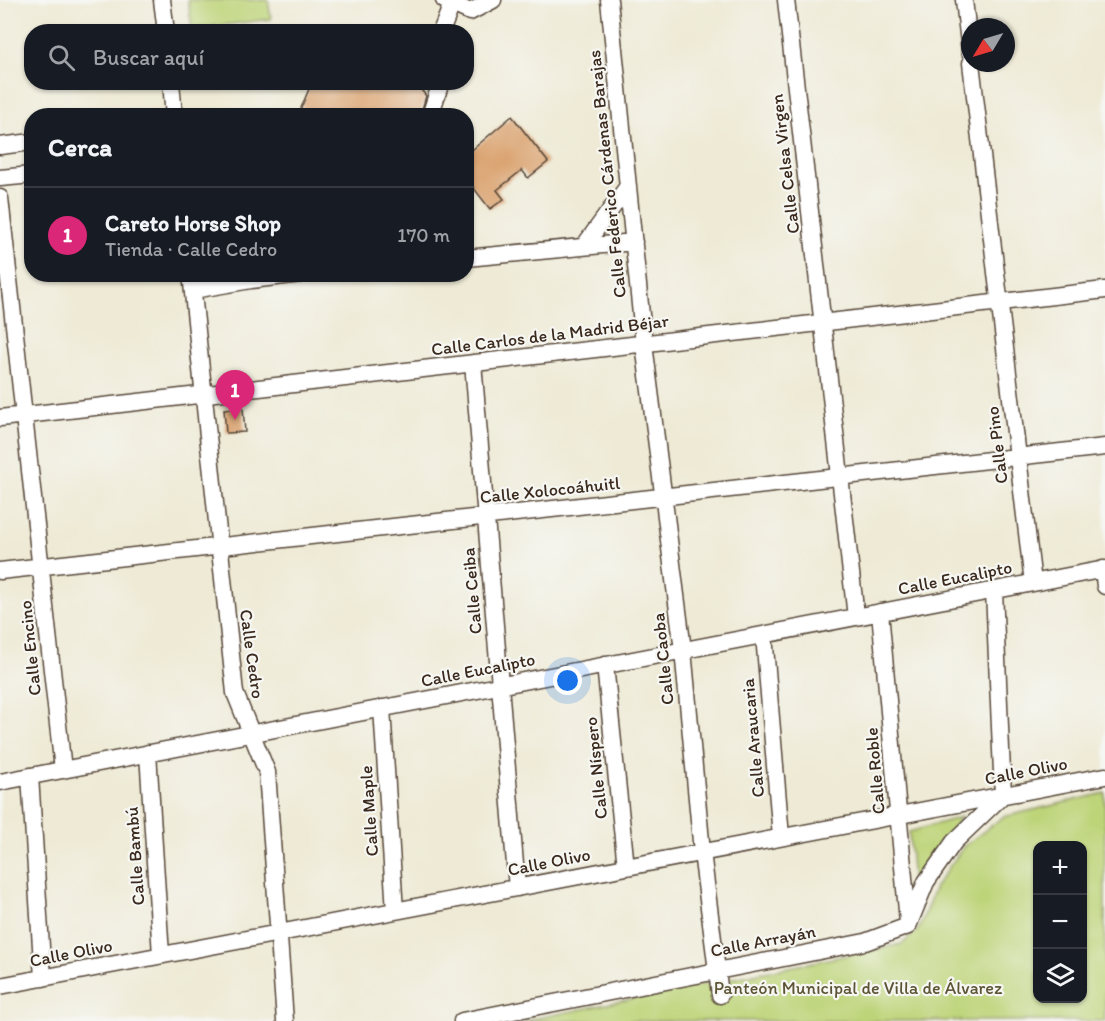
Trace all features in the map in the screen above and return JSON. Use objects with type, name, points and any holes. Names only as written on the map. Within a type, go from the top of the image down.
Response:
[{"type":"street","points":[[162,0],[165,24]]},
{"type":"street","points":[[443,24],[448,2],[470,12],[493,0]]},
{"type":"street","name":"Calle Federico Cárdenas Barajas","points":[[609,0],[644,344]]},
{"type":"street","name":"Calle Celsa Virgen","points":[[786,0],[823,323]]},
{"type":"street","points":[[964,0],[966,18]]},
{"type":"street","name":"Calle Pino","points":[[972,72],[1033,583]]},
{"type":"street","points":[[172,90],[173,108]]},
{"type":"street","points":[[433,108],[438,90]]},
{"type":"street","points":[[0,146],[24,143]]},
{"type":"street","points":[[0,178],[24,176]]},
{"type":"street","points":[[585,246],[628,186]]},
{"type":"street","name":"Calle Encino","points":[[0,198],[26,415],[40,567],[63,770]]},
{"type":"street","points":[[474,257],[634,242]]},
{"type":"street","name":"Calle Cedro","points":[[192,282],[235,693],[240,711],[252,733],[267,772],[285,1021]]},
{"type":"street","name":"Calle Carlos de la Madrid Béjar","points":[[0,418],[1105,290]]},
{"type":"street","points":[[823,323],[856,617]]},
{"type":"street","name":"Calle Caoba","points":[[644,344],[683,651],[702,852],[720,995]]},
{"type":"street","name":"Calle Ceiba","points":[[473,363],[517,888]]},
{"type":"street","name":"Calle Xolocoáhuitl","points":[[0,571],[1105,447]]},
{"type":"street","name":"Calle Eucalipto","points":[[0,782],[1033,583],[1104,575]]},
{"type":"street","points":[[908,926],[926,882],[954,842],[1003,795],[994,591]]},
{"type":"street","name":"Calle Roble","points":[[880,612],[908,926]]},
{"type":"street","name":"Calle Araucaria","points":[[764,635],[781,837]]},
{"type":"street","name":"Calle Níspero","points":[[605,665],[626,867]]},
{"type":"street","name":"Calle Maple","points":[[382,708],[395,911]]},
{"type":"street","name":"Calle Bambú","points":[[148,753],[161,955]]},
{"type":"street","points":[[30,776],[43,978]]},
{"type":"street","name":"Calle Olivo","points":[[0,986],[1105,776]]},
{"type":"street","name":"Calle Arrayán","points":[[462,1021],[865,942],[908,926]]},
{"type":"green space","points":[[188,0],[268,0],[271,19],[232,24],[191,24]]},
{"type":"green space","name":"Panteón Municipal de Villa de Álvarez","points":[[1105,793],[1105,1021],[523,1021],[902,944],[919,929],[935,887],[964,846],[1003,817]]},
{"type":"green space","points":[[961,817],[913,884],[909,832]]},
{"type":"building","points":[[309,90],[421,90],[426,96],[422,108],[301,108]]},
{"type":"building","points":[[512,116],[548,162],[528,178],[522,170],[497,190],[504,199],[490,209],[474,188],[474,148]]},
{"type":"building","points":[[243,408],[245,432],[226,433],[224,409]]},
{"type":"place","name":"Careto Horse Shop","points":[[235,420]]}]
